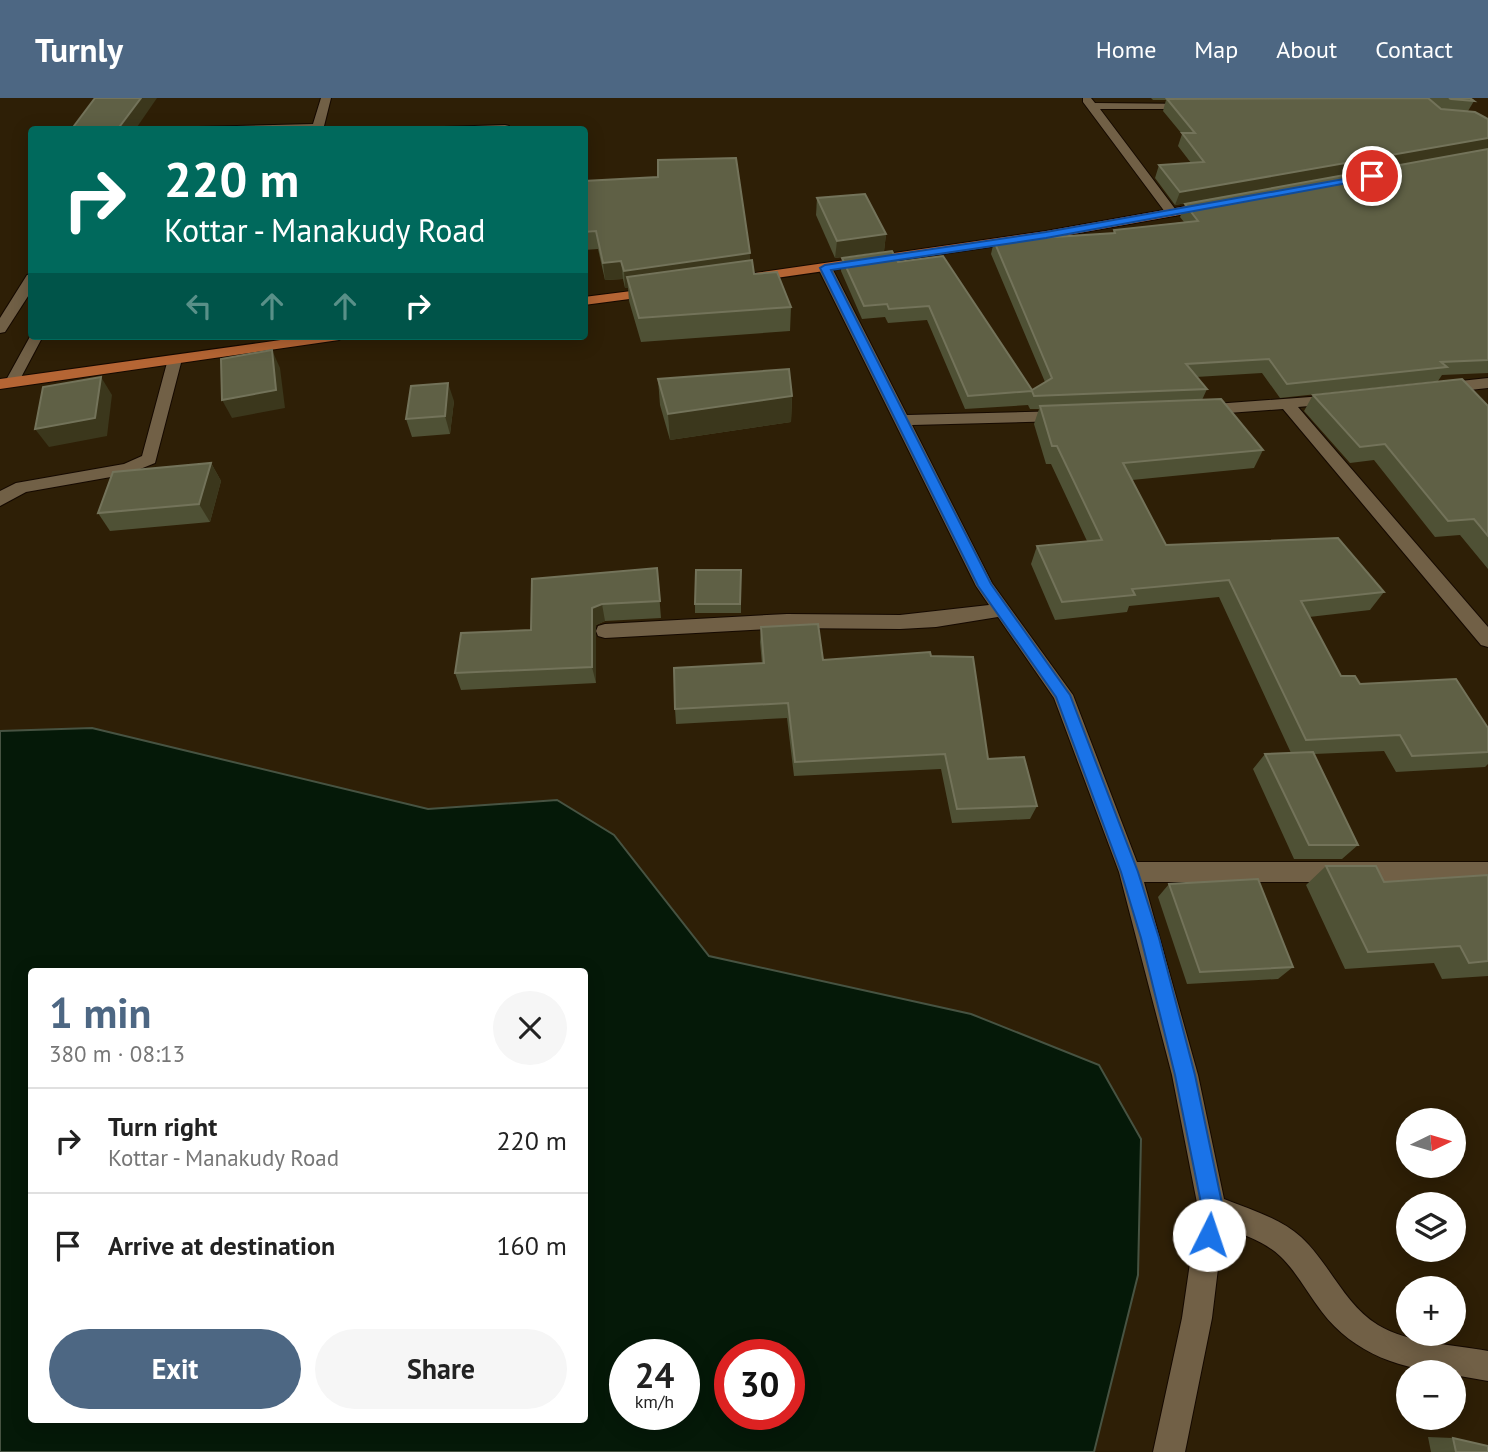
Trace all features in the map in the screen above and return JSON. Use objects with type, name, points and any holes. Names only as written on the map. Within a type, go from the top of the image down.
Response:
[{"type":"main road","points":[[731,281],[1046,235],[1225,203]]},
{"type":"main road","points":[[588,301],[664,290]]},
{"type":"main road","points":[[6,383],[310,340]]},
{"type":"street","points":[[318,126],[326,98]]},
{"type":"street","points":[[1089,102],[1202,106]]},
{"type":"street","points":[[1089,102],[1172,213]]},
{"type":"street","points":[[825,268],[985,586],[1063,695],[1130,872],[1150,938],[1185,1075],[1212,1208],[1197,1318],[1169,1452]]},
{"type":"street","points":[[0,329],[28,284]]},
{"type":"street","points":[[6,383],[33,340]]},
{"type":"street","points":[[0,500],[15,489],[128,468],[149,459],[175,359]]},
{"type":"street","points":[[1421,390],[1488,383]]},
{"type":"street","points":[[1181,411],[1354,398]]},
{"type":"street","points":[[1287,405],[1488,640]]},
{"type":"street","points":[[902,420],[1074,416]]},
{"type":"street","points":[[605,631],[787,621],[900,622],[1002,610]]},
{"type":"street","points":[[1130,872],[1488,872]]},
{"type":"street","points":[[1212,1208],[1284,1242],[1300,1258],[1334,1307],[1386,1345],[1488,1366]]},
{"type":"shaded area","points":[[92,728],[428,809],[557,800],[614,835],[709,956],[971,1014],[1099,1065],[1141,1139],[1138,1275],[1094,1452],[0,1452],[0,731]]},
{"type":"building","points":[[95,98],[141,98],[120,126],[74,126]]},
{"type":"building","points":[[1428,98],[1441,109],[1475,112],[1488,119],[1488,138],[1180,192],[1159,165],[1204,162],[1182,133],[1195,133],[1167,99]]},
{"type":"building","points":[[1449,98],[1470,98],[1474,101],[1451,99]]},
{"type":"building","points":[[1488,149],[1488,360],[1441,362],[1447,367],[1287,384],[1269,359],[1186,364],[1207,389],[1034,396],[1032,391],[968,396],[929,306],[889,309],[887,304],[864,306],[842,258],[892,251],[898,262],[943,256],[1032,390],[1052,378],[994,241],[1115,233],[1114,230],[1198,221],[1185,204]]},
{"type":"building","points":[[736,158],[750,253],[624,271],[621,261],[603,263],[596,231],[588,232],[588,181],[658,177],[658,160]]},
{"type":"building","points":[[865,194],[886,234],[837,241],[817,198]]},
{"type":"building","points":[[752,260],[754,274],[777,272],[791,307],[639,318],[627,277]]},
{"type":"building","points":[[272,350],[276,390],[222,400],[221,359]]},
{"type":"building","points":[[789,369],[792,396],[668,414],[658,379]]},
{"type":"building","points":[[101,377],[95,418],[35,429],[43,387]]},
{"type":"building","points":[[1462,379],[1488,406],[1488,536],[1474,519],[1448,521],[1385,444],[1360,447],[1313,395]]},
{"type":"building","points":[[448,383],[445,416],[406,419],[411,386]]},
{"type":"building","points":[[1221,399],[1263,450],[1123,463],[1166,545],[1338,538],[1384,592],[1301,601],[1341,676],[1355,676],[1360,684],[1456,679],[1488,728],[1488,752],[1412,756],[1400,735],[1306,740],[1229,580],[1132,589],[1135,595],[1062,602],[1037,546],[1102,540],[1057,446],[1052,446],[1040,406]]},
{"type":"building","points":[[211,463],[199,504],[98,513],[113,472]]},
{"type":"building","points":[[657,568],[660,601],[602,604],[592,608],[592,667],[455,673],[461,633],[531,630],[532,579]]},
{"type":"building","points":[[696,570],[741,570],[740,604],[695,604]]},
{"type":"building","points":[[818,624],[823,660],[930,652],[931,656],[973,657],[988,759],[1024,757],[1037,806],[957,809],[945,754],[795,762],[788,703],[675,709],[674,668],[764,663],[761,627]]},
{"type":"building","points":[[1313,752],[1358,845],[1309,845],[1265,754]]},
{"type":"building","points":[[1326,866],[1376,866],[1384,882],[1488,875],[1488,961],[1469,963],[1460,946],[1368,952]]},
{"type":"building","points":[[1258,879],[1293,967],[1200,972],[1169,884]]},
{"type":"building","points":[[1453,1438],[1488,1446],[1488,1452],[1456,1452]]},
{"type":"route","points":[[1209,1235],[1212,1208],[1185,1075],[1150,938],[1130,872],[1063,695],[985,586],[825,268],[1046,235],[1372,176]]}]
